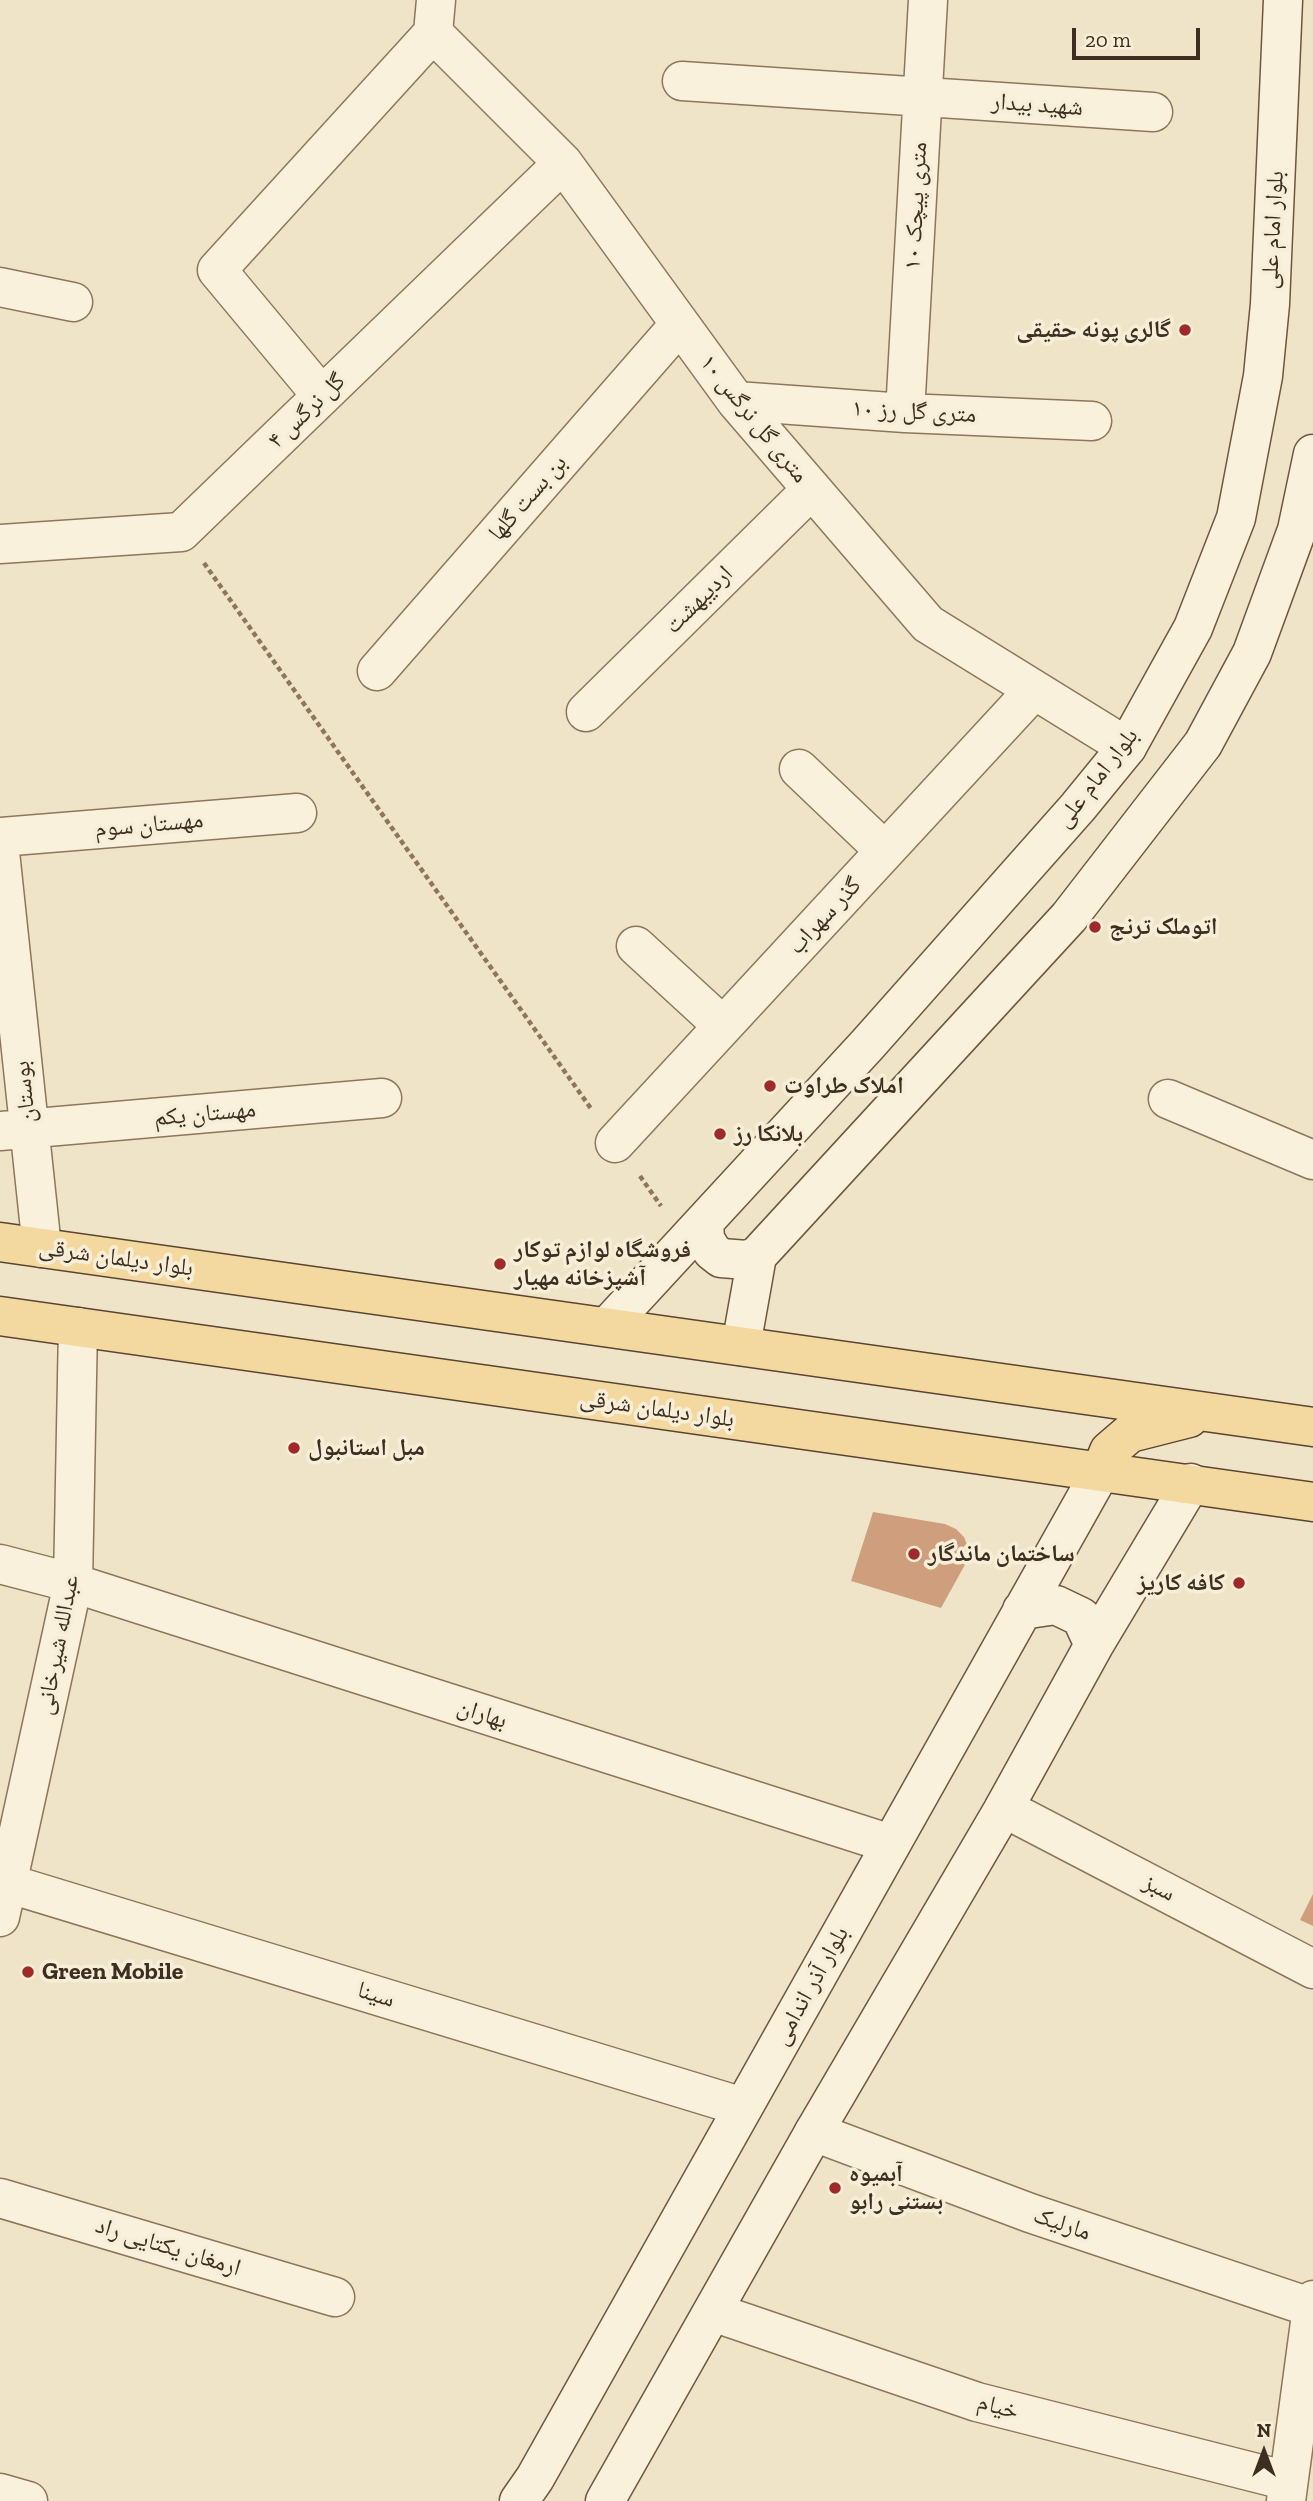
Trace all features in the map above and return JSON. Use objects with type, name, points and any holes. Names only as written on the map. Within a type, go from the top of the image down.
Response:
[{"type":"main road","name":"بلوار دیلمان شرقی","points":[[0,1242],[1313,1427]]},
{"type":"main road","name":"بلوار دیلمان شرقی","points":[[0,1316],[1313,1502]]},
{"type":"main road","points":[[1101,1471],[1109,1451],[1130,1433],[1160,1423],[1215,1413]]},
{"type":"street","name":"۱۰ متری پیچک","points":[[905,413],[928,0]]},
{"type":"street","name":"بلوار امام علی","points":[[608,1326],[895,1013],[1078,807],[1127,747],[1193,628],[1236,518],[1262,376],[1270,304],[1283,0]]},
{"type":"street","name":"۱۰ متری گل نرگس","points":[[435,17],[563,163],[736,401],[928,624],[1127,747]]},
{"type":"street","points":[[322,396],[216,270],[435,17]]},
{"type":"street","name":"شهيد بيدار","points":[[682,81],[1153,112]]},
{"type":"street","name":"گل نرگس ۴","points":[[181,532],[563,163]]},
{"type":"street","points":[[0,287],[74,302]]},
{"type":"street","name":"بن بست گلها","points":[[377,671],[680,324]]},
{"type":"street","name":"۱۰ متری گل رز","points":[[736,401],[905,413],[1092,421]]},
{"type":"street","points":[[695,1232],[705,1239],[712,1251],[721,1258],[747,1260],[757,1256],[1069,917],[1203,744],[1252,653],[1297,530],[1313,454]]},
{"type":"street","name":"اردیبهشت","points":[[586,712],[812,489]]},
{"type":"street","points":[[0,544],[181,532]]},
{"type":"street","name":"گذر سهراب","points":[[615,1143],[1034,690]]},
{"type":"street","points":[[799,769],[886,850]]},
{"type":"street","name":"مهستان سوم","points":[[0,837],[297,813]]},
{"type":"street","name":"بوستان","points":[[0,852],[15,1131],[42,1248]]},
{"type":"street","points":[[636,946],[723,1026]]},
{"type":"street","name":"مهستان یکم","points":[[15,1131],[382,1098]]},
{"type":"street","points":[[1168,1099],[1313,1160]]},
{"type":"street","points":[[741,1346],[757,1256]]},
{"type":"street","name":"عبدالله شیرخانی","points":[[3,1894],[73,1583],[78,1327]]},
{"type":"street","name":"بلوار آذر اندامی","points":[[519,2501],[1101,1471]]},
{"type":"street","points":[[605,2501],[814,2132],[1004,1808],[1094,1645],[1191,1483]]},
{"type":"street","name":"بهاران","points":[[0,1564],[73,1583],[891,1844]]},
{"type":"street","points":[[1022,1610],[1056,1605],[1081,1617],[1094,1645]]},
{"type":"street","name":"سبز","points":[[1004,1808],[1313,1969]]},
{"type":"street","name":"سینا","points":[[3,1894],[743,2107]]},
{"type":"street","name":"مارلیک","points":[[814,2132],[1030,2213],[1312,2305]]},
{"type":"street","name":"ارمغان یکتایی راد","points":[[0,2198],[335,2297]]},
{"type":"street","points":[[1287,2491],[1312,2305]]},
{"type":"street","name":"خیام","points":[[713,2312],[977,2402],[1287,2491]]},
{"type":"street","points":[[0,2493],[28,2501]]},
{"type":"path","points":[[181,532],[615,1143],[695,1232]]},
{"type":"building","name":"ساختمان ماندگار","points":[[873,1512],[945,1524],[964,1537],[968,1547],[967,1561],[941,1608],[851,1581]]},
{"type":"building","points":[[1313,1894],[1313,1926],[1300,1920]]},
{"type":"place","name":"گالری پونه حقیقی","points":[[1185,330]]},
{"type":"place","name":"اتوملک ترنج","points":[[1095,927]]},
{"type":"place","name":"املاک طراوت","points":[[770,1086]]},
{"type":"place","name":"بلانکا رز","points":[[720,1134]]},
{"type":"place","name":"فروشگاه لوازم توکار آشپزخانه مهیار","points":[[500,1264]]},
{"type":"place","name":"مبل استانبول","points":[[294,1448]]},
{"type":"place","name":"ساختمان ماندگار","points":[[914,1554]]},
{"type":"place","name":"کافه کاریز","points":[[1239,1583]]},
{"type":"place","name":"Green Mobile","points":[[28,1972]]},
{"type":"place","name":"آبمیوه بستنی رابو","points":[[835,2188]]}]
